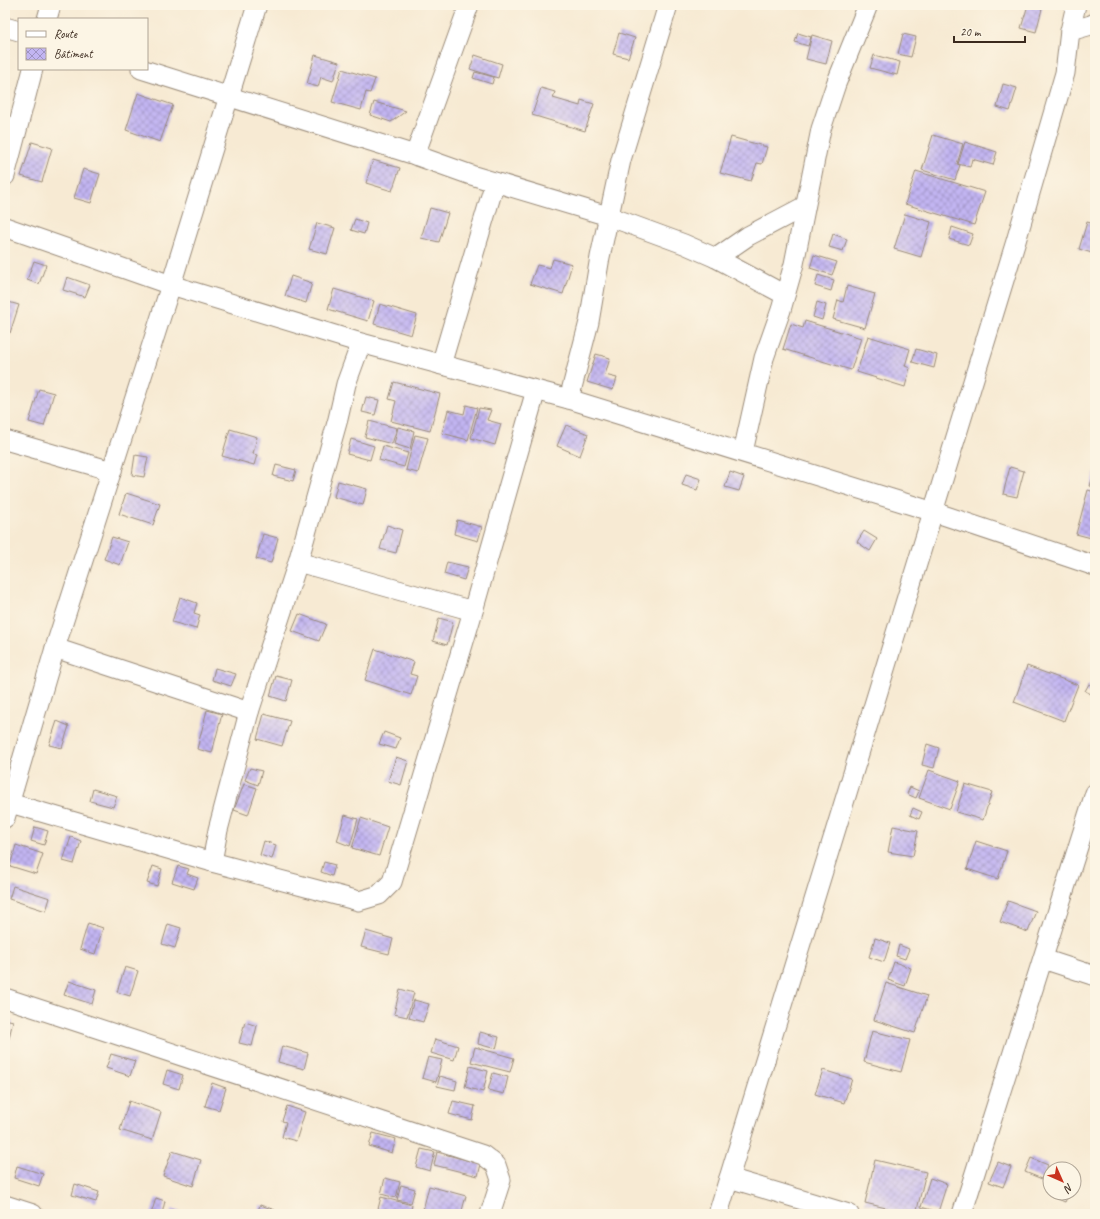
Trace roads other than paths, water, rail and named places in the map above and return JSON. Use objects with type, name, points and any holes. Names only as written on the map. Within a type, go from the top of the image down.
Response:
[{"type":"street","points":[[47,18],[51,5]]},
{"type":"street","points":[[257,5],[171,285],[55,648],[8,811],[359,900],[379,896],[392,882],[473,612],[536,390]]},
{"type":"street","points":[[415,155],[469,5]]},
{"type":"street","points":[[569,399],[589,322],[608,216],[621,160],[668,5]]},
{"type":"street","points":[[743,452],[764,358],[794,264],[821,129],[836,84],[868,5]]},
{"type":"street","points":[[718,1214],[1016,241],[1065,73],[1070,31],[1076,5]]},
{"type":"street","points":[[1070,31],[1095,23]]},
{"type":"street","points":[[5,27],[18,31]]},
{"type":"street","points":[[5,176],[33,70]]},
{"type":"street","points":[[144,70],[415,155],[495,182],[608,216],[684,244],[716,258],[784,295]]},
{"type":"street","points":[[441,365],[495,182]]},
{"type":"street","points":[[716,258],[748,236],[805,206]]},
{"type":"street","points":[[5,227],[171,285],[361,343],[569,399],[934,512],[1095,566]]},
{"type":"street","points":[[212,862],[218,830],[248,712],[298,562],[338,419],[346,384],[361,343]]},
{"type":"street","points":[[5,440],[112,470]]},
{"type":"street","points":[[298,562],[473,612]]},
{"type":"street","points":[[55,648],[248,712]]},
{"type":"street","points":[[962,1214],[1095,793]]},
{"type":"street","points":[[1043,959],[1095,976]]},
{"type":"street","points":[[5,998],[483,1155],[496,1165],[501,1180],[490,1214]]},
{"type":"street","points":[[729,1178],[849,1214]]},
{"type":"street","points":[[5,1205],[32,1214]]}]
